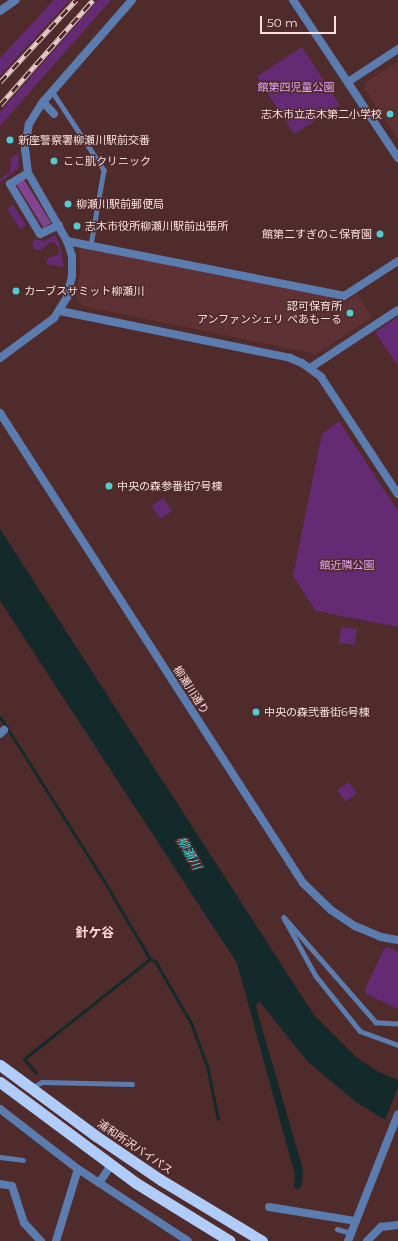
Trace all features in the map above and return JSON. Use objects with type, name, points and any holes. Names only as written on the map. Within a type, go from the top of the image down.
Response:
[{"type":"highway","name":"浦和所沢バイパス","points":[[0,1065],[96,1136],[161,1180],[262,1241]]},
{"type":"highway","points":[[0,1082],[136,1182],[230,1241]]},
{"type":"street","points":[[0,10],[16,0]]},
{"type":"street","points":[[0,358],[40,331],[60,311],[69,291],[72,276],[72,256],[67,241],[59,225],[35,188],[28,173],[25,155],[27,132],[32,117],[42,102],[132,0]]},
{"type":"street","points":[[294,0],[398,158]]},
{"type":"street","points":[[348,82],[398,49]]},
{"type":"street","points":[[42,102],[54,114]]},
{"type":"street","points":[[28,173],[10,184],[40,234],[59,225]]},
{"type":"street","points":[[67,241],[344,296],[398,261]]},
{"type":"street","points":[[310,368],[398,310]]},
{"type":"street","points":[[60,311],[290,358],[310,368],[321,377],[398,494]]},
{"type":"street","name":"柳瀬川通り","points":[[0,413],[303,883],[331,910],[355,926],[381,937],[398,940]]},
{"type":"street","points":[[0,1109],[99,1183],[188,1241]]},
{"type":"street","points":[[349,1237],[398,1114]]},
{"type":"street","points":[[99,1183],[112,1164]]},
{"type":"street","points":[[56,1241],[78,1168]]},
{"type":"street","points":[[0,1184],[12,1186],[24,1224],[41,1241]]},
{"type":"street","points":[[270,1207],[356,1221]]},
{"type":"street","points":[[367,1241],[381,1227],[398,1225]]},
{"type":"lane","points":[[52,91],[104,170],[91,245]]},
{"type":"lane","points":[[398,1024],[376,1023],[284,918],[316,976],[360,1031],[398,1045]]},
{"type":"lane","points":[[31,1088],[42,1082],[132,1084]]},
{"type":"lane","points":[[0,1157],[23,1160]]},
{"type":"lane","points":[[337,1229],[349,1237]]},
{"type":"shaded area","name":"志木市立志木第二小学校","points":[[398,62],[398,140],[365,89],[366,82]]},
{"type":"shaded area","points":[[23,178],[51,223],[43,228],[15,183]]},
{"type":"shaded area","points":[[81,246],[348,300],[357,294],[372,317],[316,354],[83,306],[76,296],[80,272],[79,250]]},
{"type":"green space","points":[[54,0],[70,0],[0,76],[0,58]]},
{"type":"green space","points":[[98,0],[111,0],[0,126],[0,112]]},
{"type":"green space","name":"館第四児童公園","points":[[302,47],[340,105],[294,134],[257,76]]},
{"type":"green space","points":[[18,153],[19,168],[0,182],[0,179],[10,172],[11,158]]},
{"type":"green space","points":[[13,205],[26,225],[20,229],[7,209]]},
{"type":"green space","points":[[55,235],[59,243],[64,267],[46,264],[48,258],[58,255],[59,249],[55,243],[50,242],[41,250],[35,250],[32,244],[35,239],[44,241]]},
{"type":"green space","points":[[398,317],[398,366],[375,332]]},
{"type":"green space","name":"館近隣公園","points":[[339,421],[398,511],[398,627],[316,611],[293,576],[322,434]]},
{"type":"green space","points":[[163,498],[172,511],[161,519],[152,506]]},
{"type":"green space","points":[[341,627],[357,629],[355,645],[339,643]]},
{"type":"green space","points":[[349,782],[357,794],[345,801],[337,790]]},
{"type":"green space","points":[[388,947],[398,952],[398,1009],[366,994],[365,989],[384,949]]},
{"type":"water","name":"柳瀬川","points":[[0,529],[314,1015],[356,1057],[379,1072],[398,1080],[398,1128],[356,1102],[308,1062],[259,1001],[256,1007],[303,1170],[302,1184],[299,1189],[294,1188],[295,1175],[237,963],[0,601]]},
{"type":"pier","points":[[398,1087],[398,1130],[384,1122]]},
{"type":"waterway","points":[[0,717],[104,881],[150,959],[24,1059],[36,1073]]},
{"type":"waterway","points":[[150,959],[155,961],[191,1023],[207,1066],[218,1119]]},
{"type":"railway","points":[[0,82],[76,0]]},
{"type":"railway","points":[[0,105],[93,0]]},
{"type":"place","name":"志木市立志木第二小学校","points":[[390,114]]},
{"type":"place","name":"新座警察署柳瀬川駅前交番","points":[[10,140]]},
{"type":"place","name":"ここ肌クリニック","points":[[54,161]]},
{"type":"place","name":"柳瀬川駅前郵便局","points":[[68,204]]},
{"type":"place","name":"志木市役所柳瀬川駅前出張所","points":[[77,226]]},
{"type":"place","name":"館第二すぎのこ保育園","points":[[380,234]]},
{"type":"place","name":"カーブスサミット柳瀬川","points":[[16,291]]},
{"type":"place","name":"認可保育所 アンファンシェリ ぺあもーる","points":[[350,313]]},
{"type":"place","name":"中央の森参番街7号棟","points":[[109,486]]},
{"type":"place","name":"中央の森弐番街6号棟","points":[[256,712]]},
{"type":"district","name":"針ケ谷","points":[[95,932]]}]
